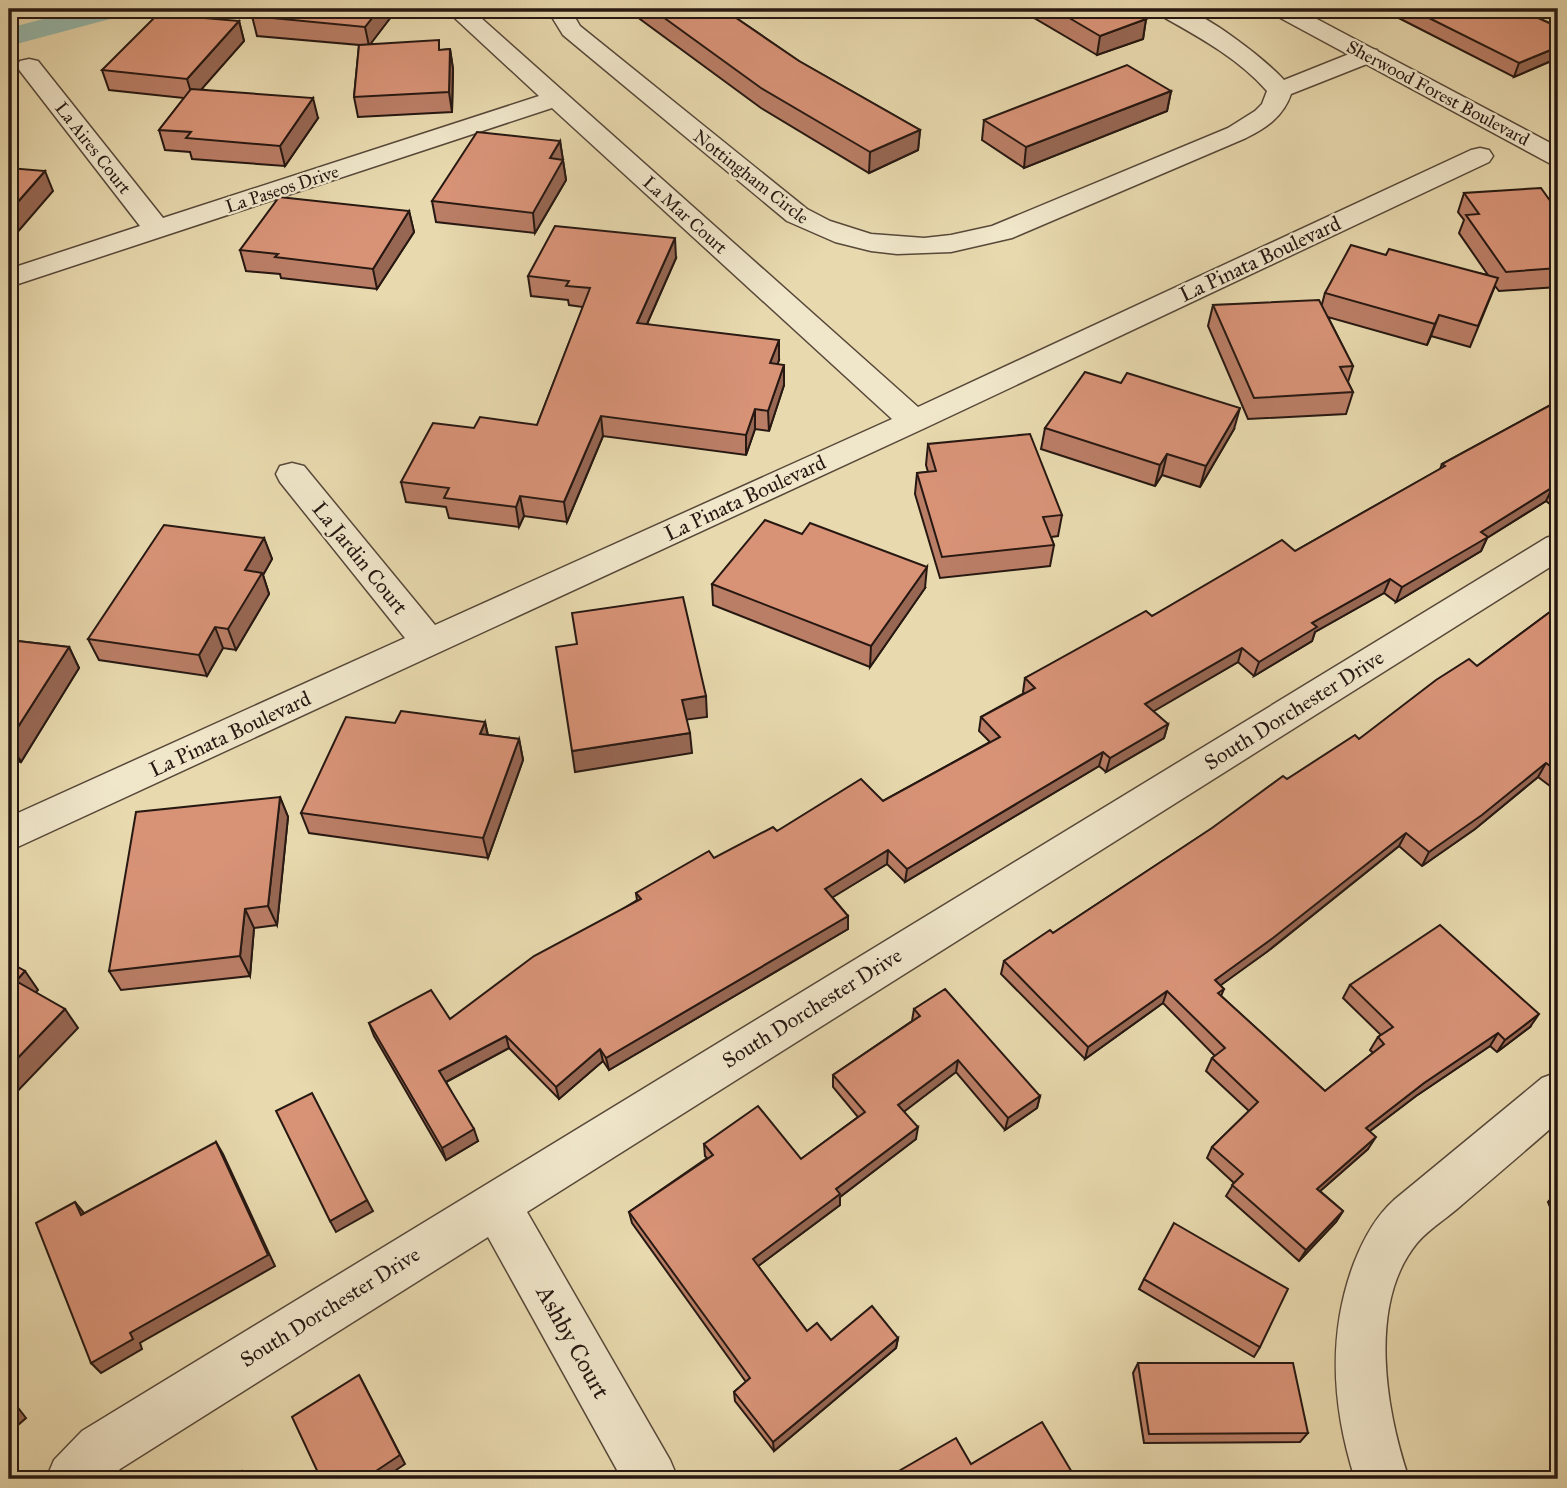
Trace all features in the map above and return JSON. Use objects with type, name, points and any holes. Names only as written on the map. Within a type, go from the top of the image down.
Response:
[{"type":"street","name":"La Mar Court","points":[[457,9],[914,421]]},
{"type":"street","name":"Nottingham Circle","points":[[559,9],[571,30],[797,215],[820,230],[878,244],[932,246],[1002,232],[1237,133],[1267,117],[1276,104],[1280,90]]},
{"type":"street","points":[[1166,9],[1247,56],[1263,69],[1280,90],[1368,55]]},
{"type":"street","name":"Sherwood Forest Boulevard","points":[[1281,9],[1558,157]]},
{"type":"street","name":"La Aires Court","points":[[29,66],[157,229]]},
{"type":"street","name":"La Paseos Drive","points":[[9,278],[555,99]]},
{"type":"street","name":"La Pinata Boulevard","points":[[9,835],[914,421],[1480,156]]},
{"type":"street","name":"La Jardin Court","points":[[292,474],[429,643]]},
{"type":"street","name":"South Dorchester Drive","points":[[73,1479],[101,1450],[1558,546]]},
{"type":"street","points":[[1382,1479],[1363,1409],[1360,1357],[1365,1310],[1377,1267],[1397,1230],[1558,1093]]},
{"type":"street","name":"Ashby Court","points":[[496,1204],[650,1479]]},
{"type":"building","points":[[259,9],[379,9],[365,27],[252,16]]},
{"type":"building","points":[[652,9],[723,9],[799,61],[920,130],[870,152],[761,88]]},
{"type":"building","points":[[1054,9],[1127,9],[1146,19],[1100,36]]},
{"type":"building","points":[[1411,9],[1518,9],[1558,27],[1558,47],[1519,63]]},
{"type":"building","points":[[158,14],[239,21],[187,79],[102,70]]},
{"type":"building","points":[[439,40],[439,50],[450,49],[449,92],[354,97],[359,45]]},
{"type":"building","points":[[1127,65],[1171,91],[1026,147],[984,120]]},
{"type":"building","points":[[191,89],[313,98],[280,146],[186,138],[191,132],[159,130]]},
{"type":"building","points":[[477,132],[560,141],[550,158],[563,160],[533,213],[432,201]]},
{"type":"building","points":[[9,168],[45,171],[9,212]]},
{"type":"building","points":[[1541,188],[1556,209],[1558,208],[1558,268],[1506,272],[1466,215],[1479,214],[1464,193]]},
{"type":"building","points":[[279,197],[409,211],[373,269],[240,250]]},
{"type":"building","points":[[555,226],[675,238],[637,323],[779,340],[770,363],[784,365],[768,411],[755,409],[746,435],[601,416],[564,502],[520,496],[516,507],[444,498],[449,488],[401,482],[433,423],[474,428],[480,417],[537,425],[590,288],[566,286],[569,281],[528,276]]},
{"type":"building","points":[[1351,245],[1386,255],[1389,249],[1498,278],[1478,326],[1439,315],[1435,324],[1325,293]]},
{"type":"building","points":[[1319,300],[1353,366],[1340,367],[1353,392],[1254,398],[1213,305]]},
{"type":"building","points":[[1085,372],[1121,383],[1127,373],[1240,408],[1206,466],[1167,454],[1160,465],[1045,428]]},
{"type":"building","points":[[1558,401],[1558,490],[1553,487],[1481,532],[1488,537],[1402,587],[1390,579],[1312,623],[1317,627],[1259,662],[1242,648],[1145,704],[1168,724],[1110,758],[1103,752],[907,869],[888,850],[825,889],[848,916],[606,1058],[600,1049],[556,1087],[506,1036],[439,1071],[474,1129],[442,1148],[369,1023],[431,990],[450,1019],[534,956],[641,899],[636,893],[709,851],[714,858],[773,827],[777,831],[861,779],[883,801],[1000,737],[981,717],[1035,688],[1025,678],[1146,611],[1152,616],[1282,540],[1295,551],[1445,466],[1442,464]]},
{"type":"building","points":[[1030,434],[1062,515],[1043,517],[1054,545],[942,557],[917,473],[936,471],[928,444]]},
{"type":"building","points":[[765,520],[802,534],[810,523],[927,567],[871,646],[712,584]]},
{"type":"building","points":[[164,525],[264,538],[245,570],[262,573],[228,629],[215,627],[199,655],[88,639]]},
{"type":"building","points":[[683,597],[706,696],[682,700],[690,733],[572,751],[556,647],[577,644],[572,613]]},
{"type":"building","points":[[1558,606],[1558,772],[1546,763],[1482,815],[1429,852],[1406,833],[1215,980],[1224,989],[1218,993],[1325,1091],[1384,1044],[1378,1037],[1393,1027],[1350,985],[1440,925],[1539,1014],[1505,1040],[1498,1033],[1424,1083],[1366,1128],[1376,1137],[1317,1189],[1343,1211],[1306,1250],[1232,1185],[1243,1174],[1212,1147],[1258,1102],[1212,1058],[1225,1048],[1167,991],[1088,1047],[1004,961],[1050,930],[1053,933],[1212,828],[1283,776],[1287,779],[1355,735],[1359,739],[1436,680],[1469,659],[1477,666]]},
{"type":"building","points":[[9,640],[69,647],[9,741]]},
{"type":"building","points":[[401,711],[485,722],[480,734],[519,739],[483,838],[301,813],[346,717],[395,723]]},
{"type":"building","points":[[280,797],[268,906],[245,909],[240,956],[109,971],[136,812]]},
{"type":"building","points":[[9,962],[25,971],[16,981],[65,1009],[9,1067]]},
{"type":"building","points":[[945,989],[1040,1096],[1008,1118],[958,1060],[898,1105],[918,1127],[836,1189],[840,1194],[753,1259],[807,1331],[817,1323],[831,1340],[872,1306],[898,1338],[773,1442],[734,1392],[750,1378],[629,1212],[713,1155],[704,1144],[758,1106],[801,1159],[865,1112],[833,1075],[920,1016],[914,1009]]},
{"type":"building","points":[[312,1093],[367,1200],[330,1221],[276,1111]]},
{"type":"building","points":[[216,1142],[268,1255],[130,1333],[133,1339],[91,1363],[36,1223],[75,1202],[81,1215]]},
{"type":"building","points":[[1174,1223],[1288,1289],[1260,1347],[1144,1279]]},
{"type":"building","points":[[1138,1363],[1293,1363],[1308,1433],[1149,1434]]},
{"type":"building","points":[[359,1375],[400,1455],[376,1471],[380,1479],[321,1479],[292,1417]]},
{"type":"building","points":[[9,1401],[15,1409],[9,1414]]},
{"type":"building","points":[[1042,1422],[1076,1479],[885,1479],[956,1438],[971,1464]]},
{"type":"building","points":[[242,1471],[246,1479],[229,1479]]},
{"type":"waterway","points":[[9,37],[114,9]]}]
